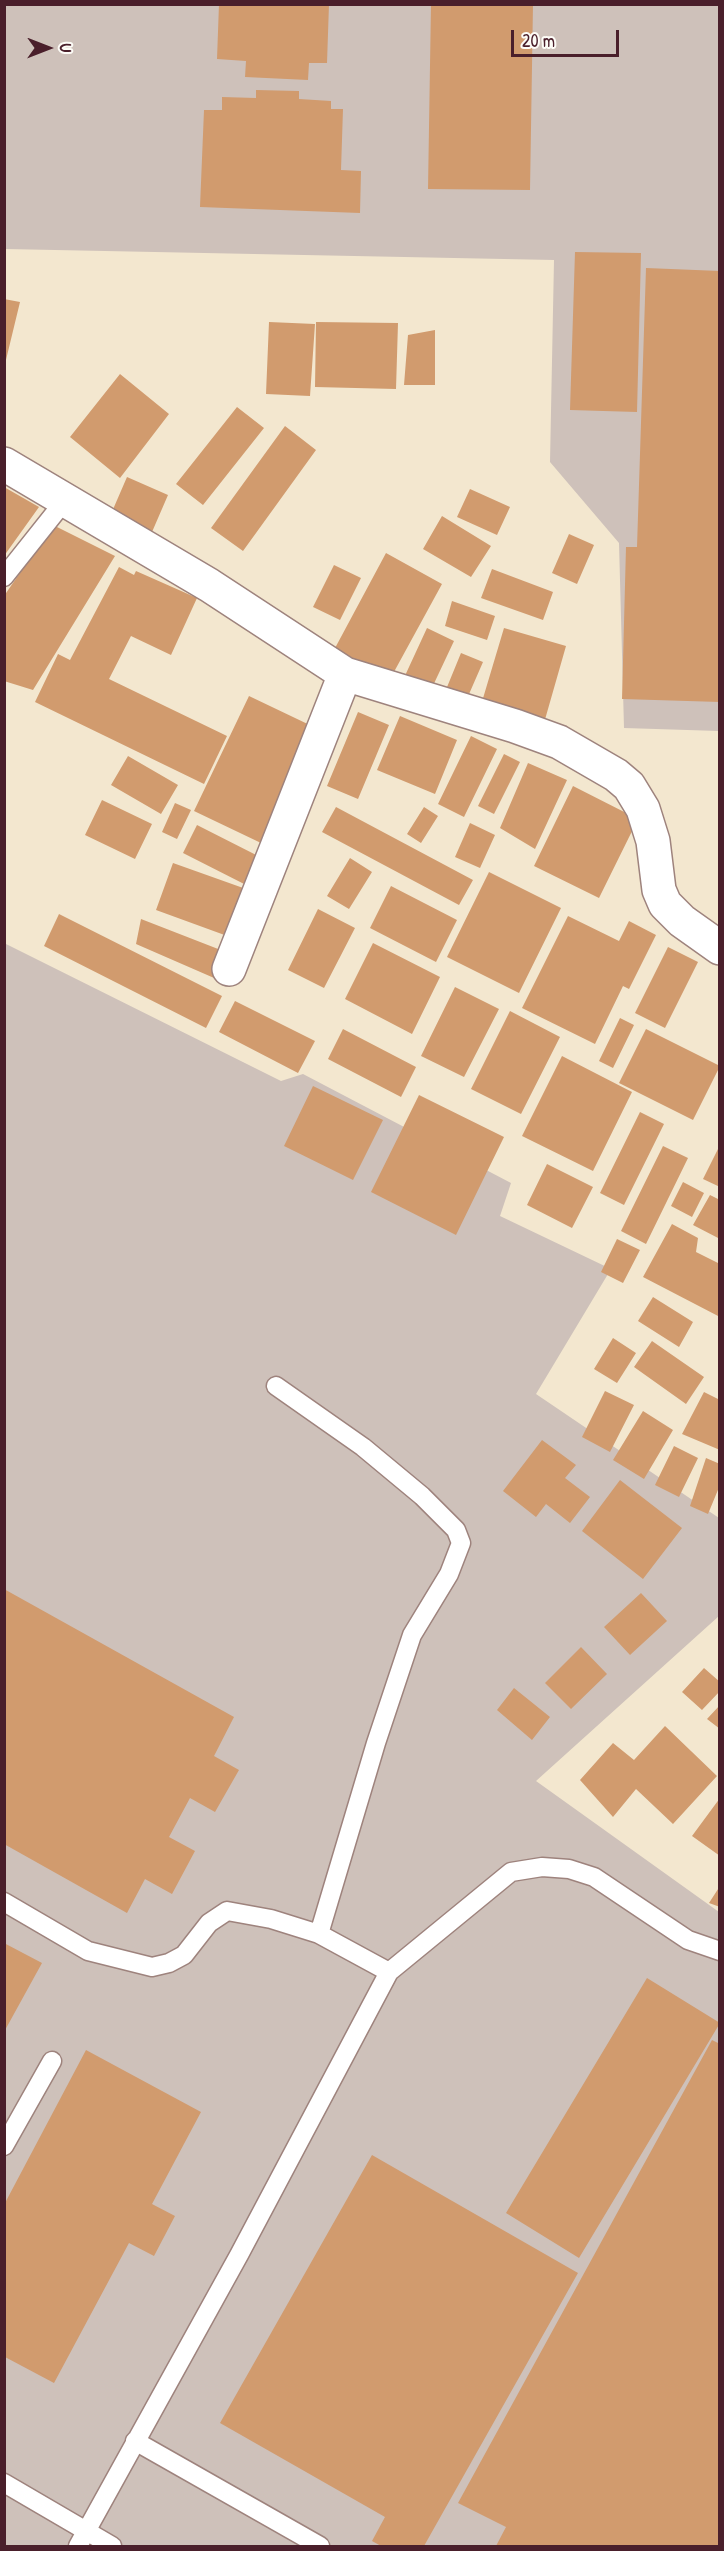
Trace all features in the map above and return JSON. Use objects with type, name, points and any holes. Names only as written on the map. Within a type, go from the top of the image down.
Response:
[{"type":"street","points":[[4,464],[219,591],[345,674],[560,742],[616,775],[629,786],[643,809],[653,841],[659,890],[665,904],[682,921],[720,948]]},
{"type":"street","points":[[229,969],[345,674]]},
{"type":"lane","points":[[4,577],[66,500]]},
{"type":"lane","points":[[276,1386],[363,1447],[422,1496],[456,1530],[461,1543],[449,1574],[412,1635],[376,1743],[319,1934]]},
{"type":"lane","points":[[78,2547],[239,2255],[389,1972],[511,1872],[542,1867],[569,1869],[594,1877],[688,1940],[720,1951]]},
{"type":"lane","points":[[4,1902],[88,1951],[152,1967],[169,1963],[184,1955],[209,1923],[227,1911],[271,1919],[319,1934],[389,1972]]},
{"type":"lane","points":[[4,2146],[52,2061]]},
{"type":"lane","points":[[135,2442],[320,2547]]},
{"type":"lane","points":[[4,2483],[87,2530],[112,2547]]},
{"type":"shaded area","points":[[5,5],[719,5],[719,731],[624,728],[619,543],[550,462],[554,260],[5,249]]},
{"type":"shaded area","points":[[4,943],[281,1081],[303,1074],[511,1183],[500,1216],[611,1269],[536,1394],[719,1518],[719,1616],[536,1781],[719,1912],[719,2546],[5,2546]]},
{"type":"building","points":[[219,4],[329,4],[327,63],[309,63],[308,80],[245,77],[246,61],[217,59]]},
{"type":"building","points":[[431,4],[533,4],[530,190],[428,189]]},
{"type":"building","points":[[256,90],[299,91],[299,99],[331,101],[331,109],[343,109],[341,170],[361,171],[360,213],[200,207],[204,110],[222,110],[222,97],[256,98]]},
{"type":"building","points":[[575,252],[641,253],[637,412],[570,410]]},
{"type":"building","points":[[646,268],[720,271],[720,702],[622,699],[626,547],[637,547]]},
{"type":"building","points":[[4,299],[20,302],[5,364],[4,364]]},
{"type":"building","points":[[269,322],[315,324],[310,396],[266,394]]},
{"type":"building","points":[[316,322],[398,323],[396,389],[315,387]]},
{"type":"building","points":[[435,330],[435,385],[404,385],[408,335]]},
{"type":"building","points":[[120,374],[169,414],[120,478],[70,437]]},
{"type":"building","points":[[237,407],[264,428],[203,505],[176,484]]},
{"type":"building","points":[[285,426],[316,450],[243,551],[211,528]]},
{"type":"building","points":[[127,477],[168,495],[152,532],[111,514]]},
{"type":"building","points":[[4,487],[39,507],[4,556]]},
{"type":"building","points":[[470,489],[510,507],[497,535],[457,517]]},
{"type":"building","points":[[442,516],[491,546],[471,577],[423,549]]},
{"type":"building","points":[[53,525],[115,556],[33,690],[4,681],[4,596]]},
{"type":"building","points":[[569,534],[594,545],[577,584],[552,573]]},
{"type":"building","points":[[386,553],[442,584],[389,681],[334,650]]},
{"type":"building","points":[[334,565],[361,578],[340,620],[313,607]]},
{"type":"building","points":[[119,567],[134,575],[136,571],[197,598],[171,655],[131,636],[109,679],[227,736],[204,784],[35,702],[58,654],[70,660]]},
{"type":"building","points":[[492,569],[553,592],[543,620],[481,598]]},
{"type":"building","points":[[452,601],[495,616],[487,640],[445,626]]},
{"type":"building","points":[[427,628],[454,641],[430,692],[403,680]]},
{"type":"building","points":[[504,628],[566,646],[544,723],[481,705]]},
{"type":"building","points":[[461,653],[483,662],[466,701],[445,692]]},
{"type":"building","points":[[249,696],[316,728],[261,843],[194,811]]},
{"type":"building","points":[[358,712],[389,725],[358,799],[327,786]]},
{"type":"building","points":[[400,716],[457,740],[435,794],[377,770]]},
{"type":"building","points":[[471,736],[497,749],[464,817],[438,804]]},
{"type":"building","points":[[504,754],[520,762],[494,814],[478,806]]},
{"type":"building","points":[[128,756],[178,785],[161,814],[111,785]]},
{"type":"building","points":[[528,763],[567,780],[535,849],[500,828]]},
{"type":"building","points":[[573,786],[638,819],[599,898],[534,866]]},
{"type":"building","points":[[102,800],[152,824],[135,859],[85,835]]},
{"type":"building","points":[[175,803],[191,810],[177,839],[162,832]]},
{"type":"building","points":[[336,807],[473,880],[459,905],[322,832]]},
{"type":"building","points":[[424,807],[438,816],[421,843],[407,834]]},
{"type":"building","points":[[470,823],[495,835],[480,868],[455,857]]},
{"type":"building","points":[[197,825],[266,860],[252,888],[183,853]]},
{"type":"building","points":[[350,858],[372,872],[349,909],[327,896]]},
{"type":"building","points":[[173,863],[246,889],[230,937],[156,910]]},
{"type":"building","points":[[489,872],[561,908],[519,993],[447,957]]},
{"type":"building","points":[[391,886],[457,920],[436,962],[370,928]]},
{"type":"building","points":[[318,909],[355,928],[324,988],[288,970]]},
{"type":"building","points":[[59,914],[222,996],[206,1028],[44,946]]},
{"type":"building","points":[[568,916],[619,941],[629,921],[656,935],[629,989],[623,986],[595,1044],[522,1008]]},
{"type":"building","points":[[141,919],[231,954],[221,981],[136,944]]},
{"type":"building","points":[[373,943],[440,977],[412,1034],[345,999]]},
{"type":"building","points":[[668,947],[698,962],[665,1028],[635,1013]]},
{"type":"building","points":[[455,987],[499,1009],[464,1077],[421,1056]]},
{"type":"building","points":[[235,1001],[315,1041],[298,1073],[219,1032]]},
{"type":"building","points":[[510,1011],[560,1037],[521,1114],[471,1089]]},
{"type":"building","points":[[620,1018],[634,1025],[613,1068],[599,1061]]},
{"type":"building","points":[[343,1029],[416,1067],[401,1097],[328,1059]]},
{"type":"building","points":[[646,1029],[720,1066],[693,1120],[619,1083]]},
{"type":"building","points":[[562,1056],[632,1092],[593,1171],[522,1136]]},
{"type":"building","points":[[313,1086],[383,1120],[353,1180],[284,1146]]},
{"type":"building","points":[[419,1095],[504,1137],[456,1235],[371,1192]]},
{"type":"building","points":[[640,1112],[664,1124],[624,1205],[600,1193]]},
{"type":"building","points":[[720,1145],[720,1187],[703,1179]]},
{"type":"building","points":[[663,1146],[688,1158],[646,1244],[621,1231]]},
{"type":"building","points":[[547,1164],[593,1187],[572,1228],[527,1205]]},
{"type":"building","points":[[683,1182],[704,1193],[692,1217],[671,1206]]},
{"type":"building","points":[[710,1195],[720,1200],[720,1239],[693,1225]]},
{"type":"building","points":[[672,1224],[698,1238],[696,1252],[720,1264],[720,1317],[643,1277]]},
{"type":"building","points":[[617,1239],[640,1250],[623,1283],[601,1272]]},
{"type":"building","points":[[653,1297],[693,1322],[679,1347],[638,1321]]},
{"type":"building","points":[[613,1338],[636,1353],[617,1383],[594,1369]]},
{"type":"building","points":[[652,1341],[704,1377],[686,1404],[634,1367]]},
{"type":"building","points":[[605,1391],[634,1405],[610,1452],[582,1437]]},
{"type":"building","points":[[704,1392],[720,1400],[720,1450],[682,1434]]},
{"type":"building","points":[[643,1411],[673,1430],[644,1479],[613,1460]]},
{"type":"building","points":[[542,1440],[576,1465],[565,1478],[590,1497],[570,1523],[546,1504],[536,1517],[503,1491]]},
{"type":"building","points":[[674,1446],[698,1458],[679,1497],[655,1485]]},
{"type":"building","points":[[706,1458],[720,1464],[720,1485],[708,1514],[690,1506]]},
{"type":"building","points":[[620,1480],[682,1528],[643,1579],[582,1531]]},
{"type":"building","points":[[4,1589],[234,1717],[214,1756],[239,1770],[215,1812],[190,1798],[169,1837],[195,1851],[172,1894],[145,1879],[127,1913],[4,1844]]},
{"type":"building","points":[[641,1593],[667,1621],[630,1655],[604,1627]]},
{"type":"building","points":[[581,1647],[607,1674],[571,1709],[545,1683]]},
{"type":"building","points":[[704,1668],[720,1682],[720,1691],[702,1710],[682,1692]]},
{"type":"building","points":[[514,1688],[550,1717],[532,1740],[497,1710]]},
{"type":"building","points":[[720,1705],[720,1729],[707,1719]]},
{"type":"building","points":[[665,1726],[717,1776],[673,1824],[636,1789],[613,1817],[580,1780],[613,1743],[634,1760]]},
{"type":"building","points":[[720,1798],[720,1856],[692,1836]]},
{"type":"building","points":[[720,1886],[720,1907],[709,1903]]},
{"type":"building","points":[[4,1943],[42,1963],[4,2032]]},
{"type":"building","points":[[647,1978],[720,2023],[579,2258],[506,2213]]},
{"type":"building","points":[[712,2040],[720,2044],[720,2546],[496,2546],[506,2527],[458,2503]]},
{"type":"building","points":[[86,2050],[201,2112],[152,2204],[175,2216],[154,2256],[129,2243],[54,2383],[5,2357],[5,2203]]},
{"type":"building","points":[[372,2155],[578,2273],[424,2546],[381,2546],[372,2541],[385,2517],[220,2423]]}]
